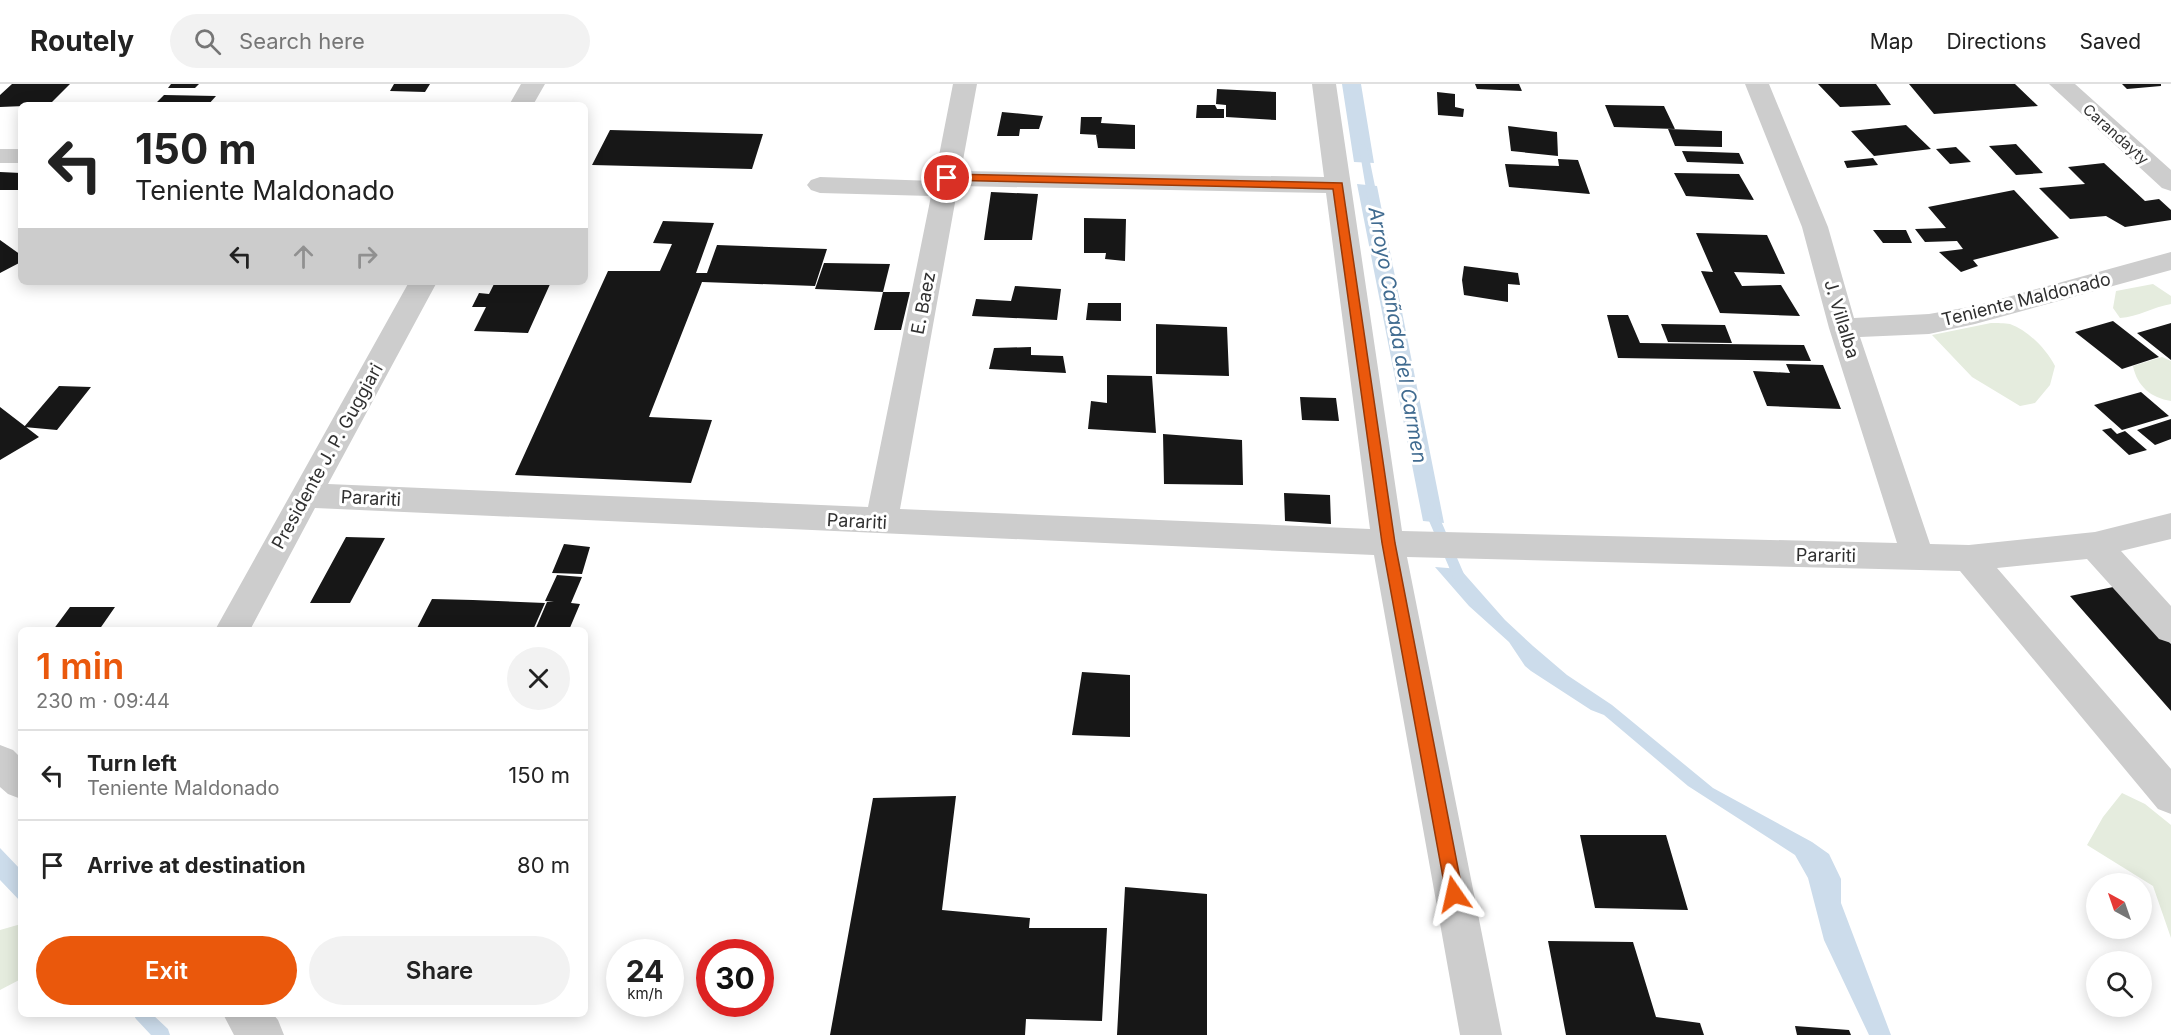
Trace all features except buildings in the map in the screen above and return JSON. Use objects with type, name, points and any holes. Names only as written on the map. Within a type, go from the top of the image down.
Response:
[{"type":"street","points":[[523,102],[533,84]]},
{"type":"street","name":"E. Baez","points":[[881,522],[965,84]]},
{"type":"street","points":[[1324,84],[1338,186],[1481,1035]]},
{"type":"street","name":"J. Villalba","points":[[1757,84],[1815,228],[1843,328],[1918,557]]},
{"type":"street","name":"Carandayty","points":[[2061,84],[2171,183]]},
{"type":"street","points":[[0,156],[18,156]]},
{"type":"street","points":[[820,185],[946,183],[1338,186]]},
{"type":"street","name":"Teniente Maldonado","points":[[1843,328],[1929,324],[1952,320],[2171,261]]},
{"type":"street","name":"Presidente J. P. Guggiari","points":[[234,627],[421,285]]},
{"type":"street","name":"Parariti","points":[[306,495],[1477,547],[1969,558],[2095,545],[2171,526]]},
{"type":"street","points":[[2095,545],[2171,629]]},
{"type":"street","points":[[1969,558],[2171,797]]},
{"type":"street","points":[[0,762],[18,779]]},
{"type":"street","points":[[247,1017],[263,1035]]},
{"type":"shaded area","points":[[2153,284],[2171,296],[2171,304],[2120,318],[2113,308],[2116,291]]},
{"type":"shaded area","points":[[1991,323],[2010,324],[2024,331],[2042,347],[2055,366],[2050,385],[2035,403],[2020,406],[1972,377],[1932,335]]},
{"type":"shaded area","points":[[2162,357],[2171,361],[2171,401],[2157,397],[2146,390],[2133,366]]},
{"type":"shaded area","points":[[2122,793],[2145,804],[2171,825],[2171,938],[2152,885],[2152,873],[2132,873],[2087,845],[2103,817]]},
{"type":"shaded area","points":[[18,925],[18,981],[0,990],[0,930]]},
{"type":"water","points":[[1342,84],[1361,84],[1374,163],[1354,162]]},
{"type":"water","points":[[1357,184],[1377,186],[1444,523],[1423,521]]},
{"type":"water","points":[[1435,567],[1460,569],[1505,620],[1533,646],[1567,675],[1612,705],[1713,788],[1812,842],[1829,854],[1841,879],[1841,903],[1891,1035],[1869,1035],[1824,940],[1808,878],[1795,855],[1688,786],[1604,715],[1591,710],[1531,671],[1509,642],[1469,606]]},
{"type":"water","points":[[0,848],[18,867],[18,899],[0,880]]},
{"type":"waterway","name":"Arroyo Cañada del Carmen","points":[[1363,147],[1373,201]]},
{"type":"waterway","name":"Arroyo Cañada del Carmen","points":[[1429,507],[1461,581]]},
{"type":"waterway","points":[[144,1017],[162,1035]]},
{"type":"route","points":[[947,178],[1338,186],[1388,543],[1454,894]]}]
